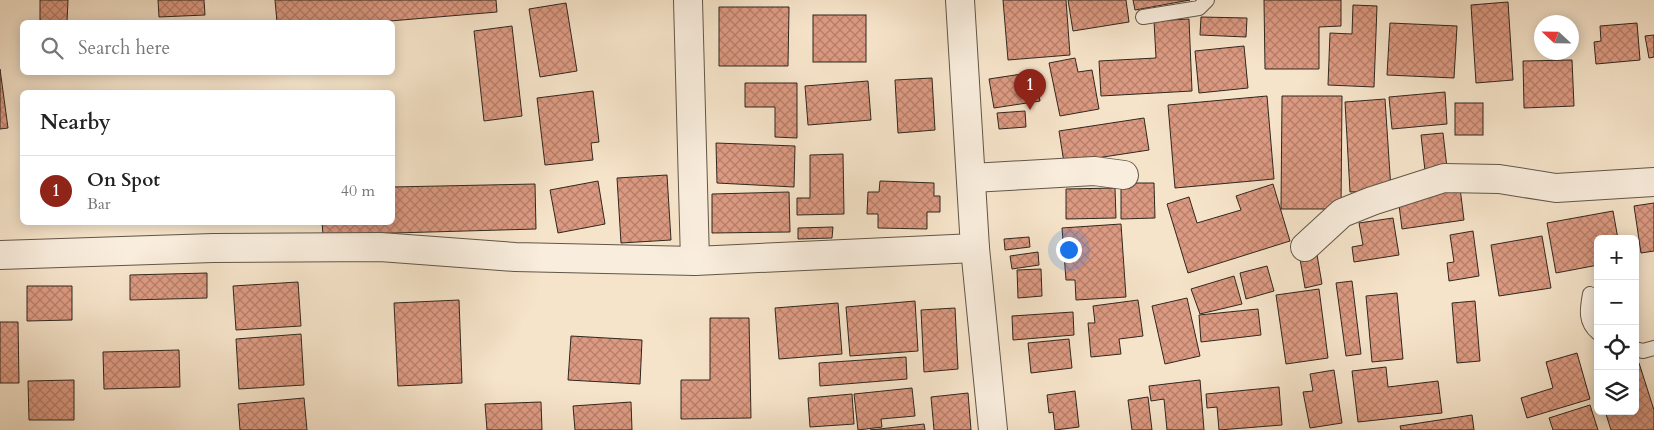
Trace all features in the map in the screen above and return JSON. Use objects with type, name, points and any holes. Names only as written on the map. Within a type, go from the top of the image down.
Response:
[{"type":"street","points":[[688,0],[694,261]]},
{"type":"street","points":[[960,0],[975,248],[993,430]]},
{"type":"street","points":[[972,178],[1094,171],[1124,175]]},
{"type":"street","points":[[1305,247],[1342,213],[1372,201],[1444,178],[1499,179],[1556,188],[1654,182]]},
{"type":"street","points":[[0,255],[213,248],[380,247],[515,256],[694,261],[975,248]]},
{"type":"lane","points":[[1143,17],[1199,8],[1207,0]]},
{"type":"lane","points":[[1590,294],[1586,312],[1591,328],[1594,330]]},
{"type":"lane","points":[[1639,350],[1654,348]]},
{"type":"building","points":[[40,0],[68,0],[67,20],[40,20]]},
{"type":"building","points":[[158,0],[204,0],[205,15],[159,17]]},
{"type":"building","points":[[275,0],[496,0],[497,12],[395,21],[277,20]]},
{"type":"building","points":[[1003,0],[1066,0],[1070,55],[1008,60]]},
{"type":"building","points":[[1068,0],[1126,0],[1129,22],[1073,31]]},
{"type":"building","points":[[1133,0],[1190,0],[1135,10]]},
{"type":"building","points":[[1264,0],[1341,0],[1341,26],[1319,27],[1319,69],[1265,69]]},
{"type":"building","points":[[1508,2],[1513,80],[1476,83],[1471,5]]},
{"type":"building","points":[[566,3],[577,71],[540,77],[529,9]]},
{"type":"building","points":[[1353,5],[1377,6],[1374,87],[1328,85],[1330,33],[1352,34]]},
{"type":"building","points":[[719,7],[789,7],[788,66],[719,66]]},
{"type":"building","points":[[813,15],[866,15],[866,62],[813,62]]},
{"type":"building","points":[[1201,17],[1247,18],[1246,37],[1200,35]]},
{"type":"building","points":[[1189,19],[1192,91],[1101,96],[1099,61],[1156,58],[1154,21]]},
{"type":"building","points":[[1390,23],[1457,26],[1454,78],[1387,75]]},
{"type":"building","points":[[1637,23],[1640,60],[1596,64],[1594,42],[1601,41],[1600,26]]},
{"type":"building","points":[[512,26],[522,116],[484,121],[474,31]]},
{"type":"building","points":[[1654,35],[1654,57],[1649,58],[1645,36]]},
{"type":"building","points":[[1244,46],[1248,88],[1199,93],[1195,51]]},
{"type":"building","points":[[1075,58],[1078,72],[1092,70],[1099,109],[1060,116],[1049,63]]},
{"type":"building","points":[[1572,60],[1574,106],[1524,108],[1523,61]]},
{"type":"building","points":[[0,69],[8,128],[0,129]]},
{"type":"building","points":[[1035,72],[1040,101],[994,108],[989,79]]},
{"type":"building","points":[[932,78],[935,130],[898,133],[895,80]]},
{"type":"building","points":[[868,81],[871,120],[808,125],[805,86]]},
{"type":"building","points":[[745,83],[797,83],[797,138],[775,137],[775,107],[745,107]]},
{"type":"building","points":[[593,91],[599,142],[591,143],[593,160],[545,165],[537,98]]},
{"type":"building","points":[[1445,92],[1447,124],[1392,129],[1389,97]]},
{"type":"building","points":[[1267,96],[1274,179],[1175,188],[1168,105]]},
{"type":"building","points":[[1282,96],[1342,96],[1341,209],[1281,209]]},
{"type":"building","points":[[1385,99],[1391,190],[1350,192],[1345,102]]},
{"type":"building","points":[[1455,103],[1483,103],[1483,135],[1455,135]]},
{"type":"building","points":[[1025,111],[1026,127],[999,129],[997,113]]},
{"type":"building","points":[[1144,118],[1149,150],[1064,163],[1059,131]]},
{"type":"building","points":[[1443,133],[1447,168],[1425,171],[1421,135]]},
{"type":"building","points":[[716,143],[795,146],[794,187],[717,183]]},
{"type":"building","points":[[843,154],[844,214],[797,215],[797,198],[810,198],[810,155]]},
{"type":"building","points":[[667,175],[671,240],[621,243],[617,178]]},
{"type":"building","points":[[598,181],[605,224],[558,233],[550,190]]},
{"type":"building","points":[[880,181],[934,183],[934,196],[940,196],[940,212],[927,212],[927,229],[878,228],[878,214],[867,214],[868,192],[879,192]]},
{"type":"building","points":[[1121,183],[1154,183],[1155,218],[1121,219]]},
{"type":"building","points":[[535,184],[536,229],[323,235],[322,225],[395,225],[395,187]]},
{"type":"building","points":[[1273,184],[1290,241],[1188,273],[1167,204],[1189,197],[1197,223],[1241,210],[1236,196]]},
{"type":"building","points":[[1115,188],[1116,218],[1066,219],[1066,189]]},
{"type":"building","points":[[1460,188],[1464,220],[1402,229],[1398,197]]},
{"type":"building","points":[[789,192],[790,232],[712,233],[712,194]]},
{"type":"building","points":[[1654,203],[1654,251],[1641,253],[1634,206]]},
{"type":"building","points":[[1613,211],[1617,235],[1594,235],[1594,266],[1556,273],[1547,223]]},
{"type":"building","points":[[1393,218],[1399,255],[1354,262],[1352,247],[1363,245],[1359,223]]},
{"type":"building","points":[[1121,224],[1126,297],[1076,300],[1075,280],[1066,280],[1062,228]]},
{"type":"building","points":[[833,227],[832,238],[798,239],[798,228]]},
{"type":"building","points":[[1473,231],[1479,276],[1449,281],[1447,263],[1454,262],[1450,235]]},
{"type":"building","points":[[1542,236],[1551,288],[1499,296],[1491,245]]},
{"type":"building","points":[[1029,237],[1030,247],[1005,250],[1004,239]]},
{"type":"building","points":[[1316,249],[1322,284],[1305,288],[1299,253]]},
{"type":"building","points":[[1038,252],[1039,265],[1012,269],[1010,256]]},
{"type":"building","points":[[1267,266],[1274,291],[1246,299],[1240,273]]},
{"type":"building","points":[[1041,269],[1042,296],[1018,298],[1017,270]]},
{"type":"building","points":[[207,273],[207,298],[130,300],[130,275]]},
{"type":"building","points":[[1234,276],[1242,304],[1200,314],[1191,289]]},
{"type":"building","points":[[1352,281],[1361,354],[1346,356],[1336,283]]},
{"type":"building","points":[[298,282],[301,326],[236,330],[233,286]]},
{"type":"building","points":[[27,286],[72,286],[72,320],[27,321]]},
{"type":"building","points":[[1319,289],[1328,358],[1286,364],[1276,295]]},
{"type":"building","points":[[1397,293],[1403,359],[1372,362],[1366,296]]},
{"type":"building","points":[[1187,298],[1200,356],[1165,364],[1152,306]]},
{"type":"building","points":[[459,300],[462,383],[398,386],[394,303]]},
{"type":"building","points":[[1138,300],[1143,336],[1119,339],[1121,354],[1091,357],[1088,323],[1095,323],[1093,306]]},
{"type":"building","points":[[915,301],[918,351],[850,356],[846,307]]},
{"type":"building","points":[[1475,301],[1480,361],[1457,363],[1452,303]]},
{"type":"building","points":[[838,303],[842,354],[779,359],[775,308]]},
{"type":"building","points":[[955,308],[958,369],[924,372],[921,310]]},
{"type":"building","points":[[1258,309],[1261,335],[1201,342],[1199,315]]},
{"type":"building","points":[[1073,312],[1074,335],[1013,340],[1012,316]]},
{"type":"building","points":[[710,318],[749,318],[751,418],[681,419],[681,380],[710,380]]},
{"type":"building","points":[[0,322],[18,322],[19,383],[0,383]]},
{"type":"building","points":[[301,334],[304,385],[239,389],[236,339]]},
{"type":"building","points":[[571,336],[642,340],[640,384],[568,380]]},
{"type":"building","points":[[1069,339],[1072,368],[1031,373],[1028,343]]},
{"type":"building","points":[[179,350],[180,387],[104,389],[103,352]]},
{"type":"building","points":[[1577,353],[1590,399],[1527,418],[1521,398],[1553,388],[1546,362]]},
{"type":"building","points":[[906,357],[907,379],[820,386],[819,363]]},
{"type":"building","points":[[1639,363],[1654,410],[1654,430],[1611,430],[1606,415],[1639,415]]},
{"type":"building","points":[[1386,367],[1388,387],[1438,381],[1442,413],[1358,422],[1352,371]]},
{"type":"building","points":[[1334,370],[1342,423],[1310,428],[1303,392],[1313,391],[1310,374]]},
{"type":"building","points":[[74,380],[74,420],[29,420],[28,381]]},
{"type":"building","points":[[1200,380],[1204,430],[1167,430],[1164,399],[1151,401],[1149,386]]},
{"type":"building","points":[[1279,387],[1282,425],[1219,430],[1217,407],[1207,408],[1206,394]]},
{"type":"building","points":[[912,388],[915,416],[881,419],[882,427],[858,430],[854,394]]},
{"type":"building","points":[[1075,391],[1079,427],[1055,430],[1053,412],[1049,413],[1047,395]]},
{"type":"building","points":[[968,393],[971,430],[934,430],[931,397]]},
{"type":"building","points":[[852,394],[854,424],[810,427],[808,398]]},
{"type":"building","points":[[1148,397],[1152,430],[1132,430],[1128,400]]},
{"type":"building","points":[[304,398],[307,430],[240,430],[238,404]]},
{"type":"building","points":[[541,402],[542,430],[487,430],[485,404]]},
{"type":"building","points":[[631,402],[632,430],[575,430],[573,406]]},
{"type":"building","points":[[1590,405],[1598,430],[1553,430],[1549,418]]},
{"type":"building","points":[[1472,415],[1474,430],[1401,430],[1400,426]]},
{"type":"building","points":[[924,424],[925,430],[870,430]]},
{"type":"place","name":"On Spot","points":[[1030,110]]}]
